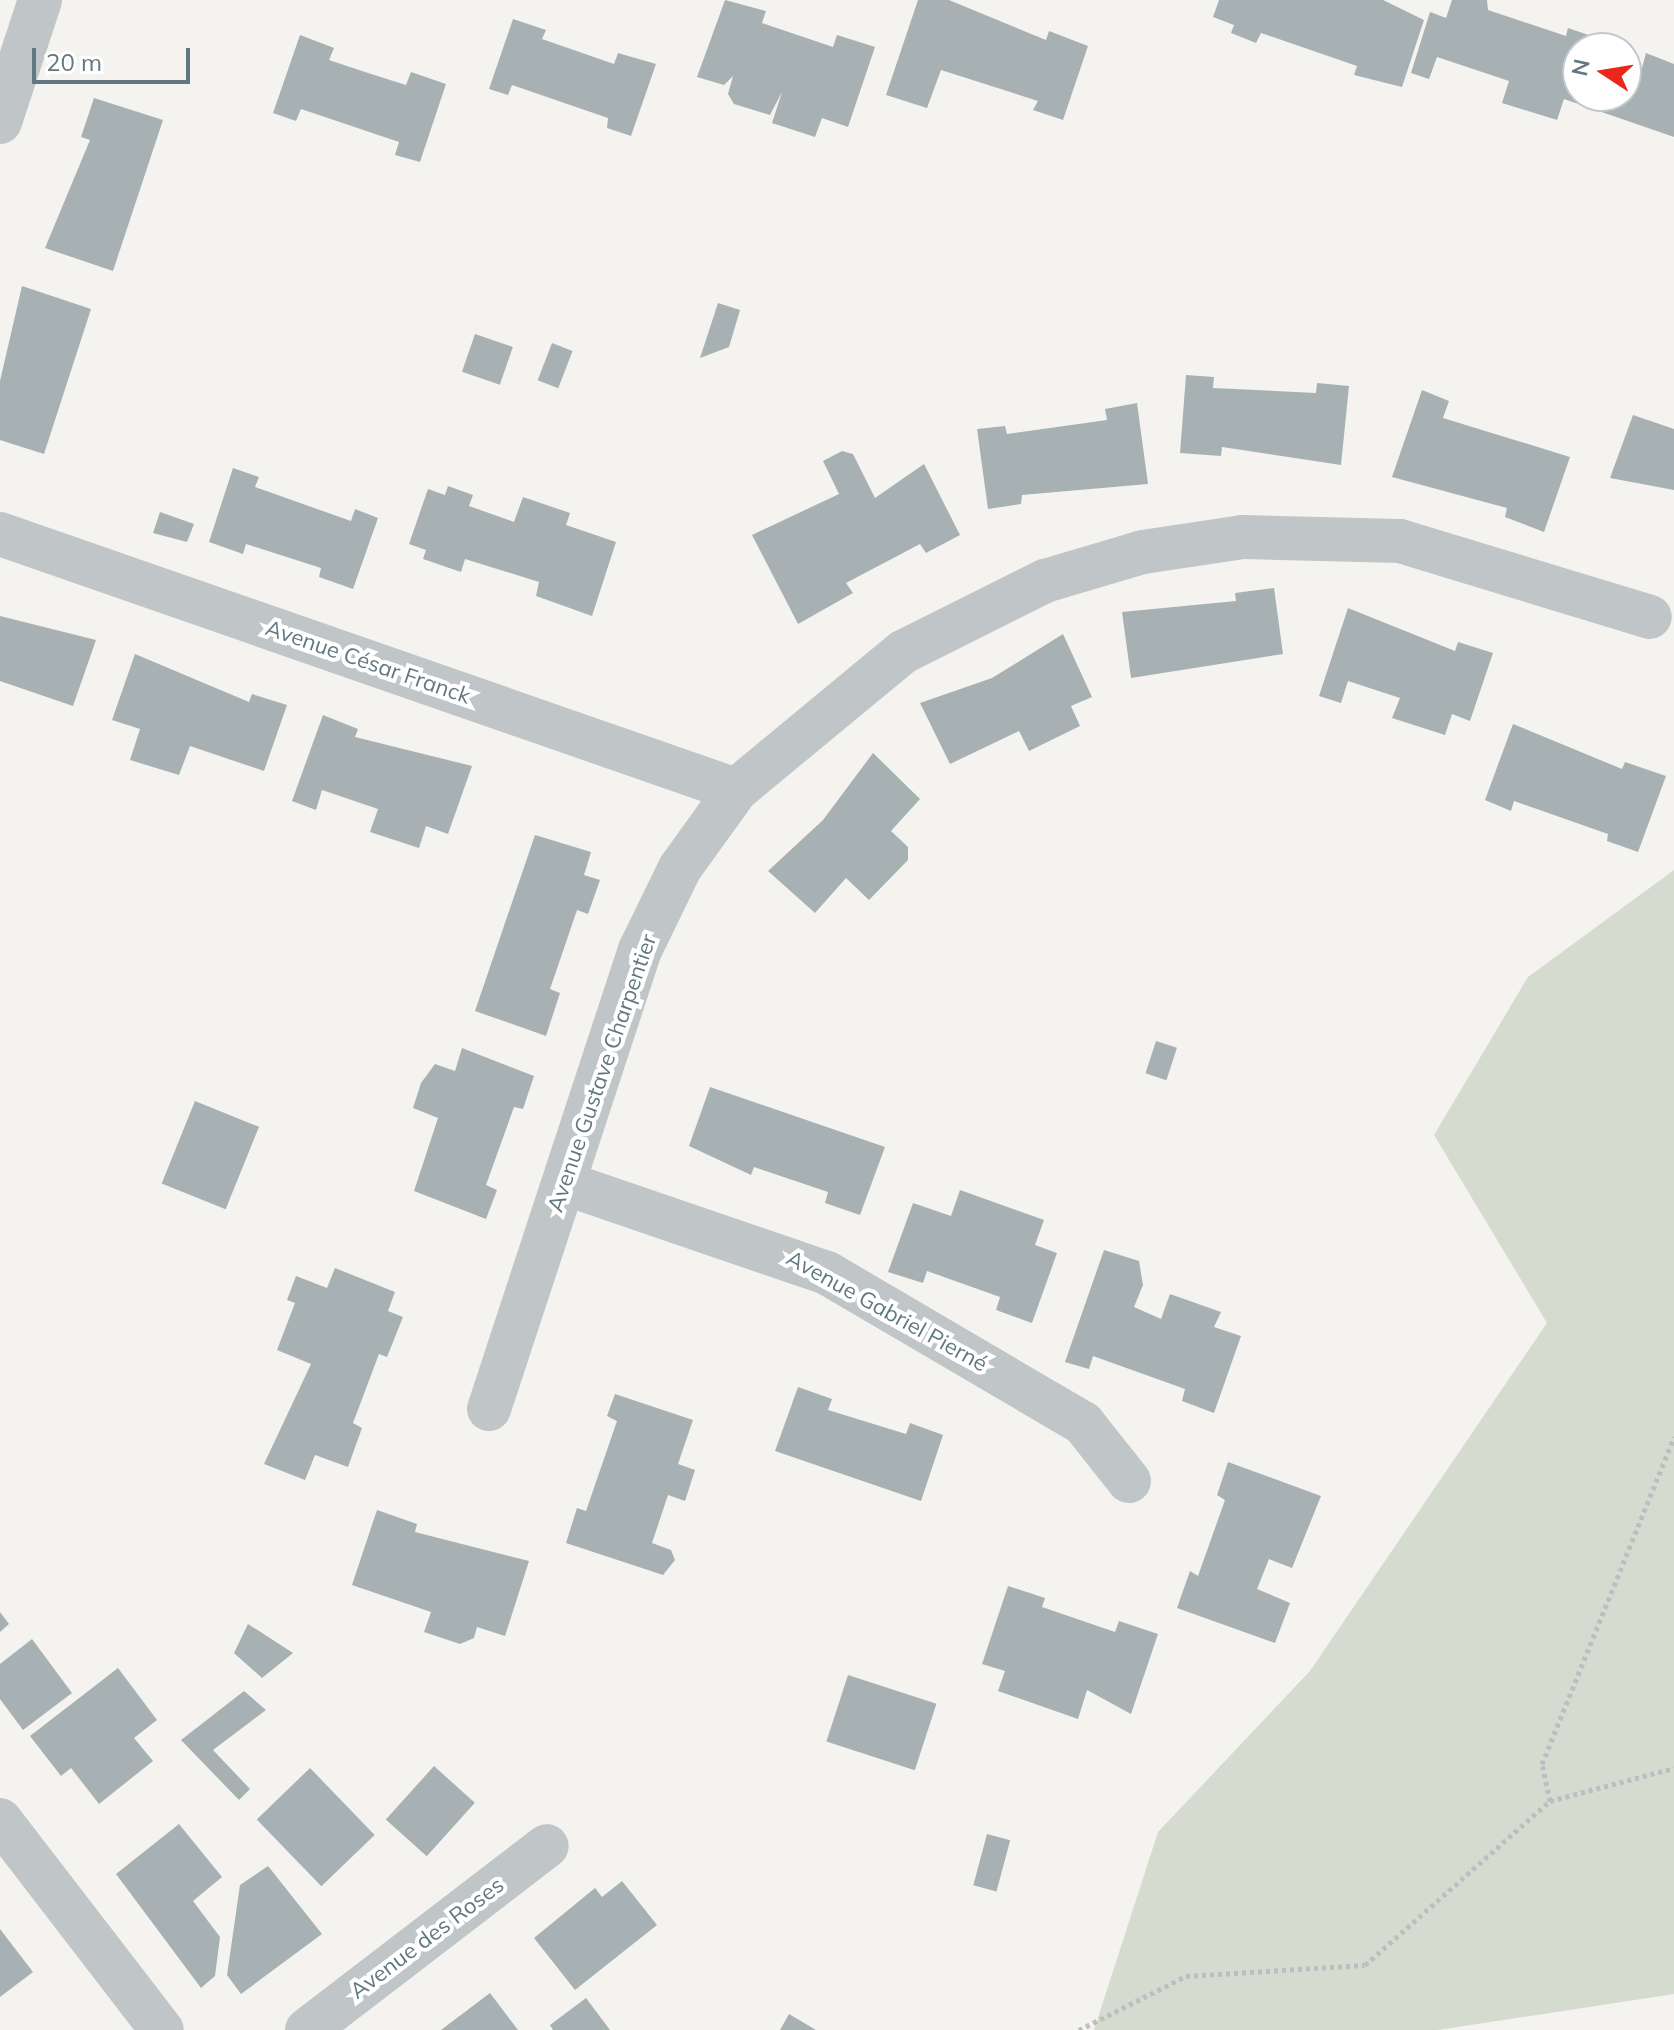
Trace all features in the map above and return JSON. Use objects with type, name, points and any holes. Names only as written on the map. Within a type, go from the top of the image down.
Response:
[{"type":"street","points":[[0,122],[40,0]]},
{"type":"street","name":"Avenue César Franck","points":[[0,534],[736,790]]},
{"type":"street","name":"Avenue Gustave Charpentier","points":[[489,1409],[640,950],[680,868],[736,790],[826,709],[950,624],[1045,581],[1143,552],[1256,536],[1400,541],[1650,617]]},
{"type":"street","name":"Avenue Gabriel Pierné","points":[[564,1183],[827,1273],[1083,1423],[1129,1481]]},
{"type":"street","points":[[0,1820],[162,2030]]},
{"type":"street","name":"Avenue des Roses","points":[[307,2030],[547,1846]]},
{"type":"path","points":[[1550,1801],[1542,1764],[1674,1437]]},
{"type":"path","points":[[1079,2030],[1186,1976],[1365,1965],[1550,1801],[1674,1768]]},
{"type":"shaded area","points":[[1674,870],[1674,1994],[1438,2030],[1094,2030],[1158,1832],[1310,1671],[1547,1323],[1434,1135],[1528,977]]},
{"type":"building","points":[[725,0],[766,11],[762,23],[833,47],[837,35],[875,47],[848,127],[822,118],[815,137],[772,123],[782,92],[770,115],[734,104],[728,94],[733,76],[724,85],[697,77]]},
{"type":"building","points":[[918,0],[949,0],[1046,40],[1049,31],[1088,46],[1063,120],[1033,110],[1038,101],[941,70],[927,108],[886,95]]},
{"type":"building","points":[[1219,0],[1383,0],[1424,20],[1402,87],[1354,75],[1357,66],[1261,33],[1256,43],[1231,33],[1234,25],[1213,17]]},
{"type":"building","points":[[1452,0],[1487,0],[1488,10],[1562,35],[1562,105],[1557,120],[1502,103],[1509,81],[1437,57],[1429,79],[1411,73],[1430,12],[1446,18]]},
{"type":"building","points":[[513,19],[546,30],[542,39],[614,64],[618,53],[656,64],[631,136],[607,128],[608,118],[512,85],[508,95],[489,89]]},
{"type":"building","points":[[300,35],[334,48],[329,60],[406,85],[411,72],[446,84],[420,162],[395,155],[399,142],[301,109],[296,121],[273,113]]},
{"type":"building","points":[[1646,53],[1674,64],[1674,137],[1602,112],[1642,112],[1642,68]]},
{"type":"building","points":[[94,98],[163,120],[113,271],[45,248],[90,140],[81,137]]},
{"type":"building","points":[[22,286],[91,309],[44,454],[0,440],[0,381]]},
{"type":"building","points":[[718,303],[740,310],[729,347],[700,358]]},
{"type":"building","points":[[475,334],[513,347],[500,385],[462,372]]},
{"type":"building","points":[[552,343],[573,351],[558,388],[538,380]]},
{"type":"building","points":[[1186,375],[1214,377],[1213,388],[1316,393],[1317,383],[1349,386],[1341,465],[1222,447],[1221,456],[1180,453]]},
{"type":"building","points":[[1422,390],[1449,401],[1443,418],[1570,457],[1544,532],[1505,517],[1507,508],[1392,477]]},
{"type":"building","points":[[1137,403],[1148,484],[1022,495],[1021,504],[988,509],[977,429],[1005,426],[1007,434],[1107,420],[1105,409]]},
{"type":"building","points":[[1633,415],[1674,429],[1674,490],[1610,478]]},
{"type":"building","points":[[842,451],[853,454],[875,498],[924,464],[960,535],[926,553],[920,544],[846,583],[853,593],[798,624],[752,535],[839,494],[823,461]]},
{"type":"building","points":[[233,468],[259,477],[255,487],[351,521],[355,509],[378,518],[353,589],[319,577],[321,568],[246,544],[243,554],[209,542]]},
{"type":"building","points":[[448,486],[473,495],[469,506],[514,522],[523,497],[570,513],[566,525],[616,542],[592,616],[536,596],[539,582],[465,559],[461,572],[423,559],[426,550],[409,544],[428,489],[445,495]]},
{"type":"building","points":[[160,512],[194,524],[187,542],[153,533]]},
{"type":"building","points":[[1274,588],[1283,654],[1131,678],[1122,612],[1236,601],[1235,593]]},
{"type":"building","points":[[1348,608],[1455,651],[1458,642],[1493,653],[1470,721],[1452,714],[1445,735],[1392,718],[1400,698],[1348,681],[1341,703],[1319,696]]},
{"type":"building","points":[[0,616],[96,640],[73,706],[0,681]]},
{"type":"building","points":[[1063,634],[1092,697],[1071,706],[1080,726],[1029,751],[1019,731],[950,764],[920,703],[992,678]]},
{"type":"building","points":[[135,654],[249,702],[252,694],[287,705],[264,771],[190,746],[179,775],[130,760],[140,729],[112,720]]},
{"type":"building","points":[[323,715],[358,729],[355,737],[472,766],[448,834],[426,826],[419,848],[370,832],[378,809],[322,790],[316,810],[292,801]]},
{"type":"building","points":[[1513,724],[1622,769],[1625,762],[1666,776],[1638,852],[1607,841],[1608,834],[1514,801],[1511,811],[1485,800]]},
{"type":"building","points":[[873,753],[920,799],[891,831],[908,847],[908,860],[869,900],[846,878],[815,913],[768,871],[823,820]]},
{"type":"building","points":[[535,835],[591,852],[584,875],[600,880],[588,914],[577,910],[550,989],[560,993],[546,1036],[475,1011]]},
{"type":"building","points":[[1156,1041],[1177,1048],[1166,1080],[1145,1073]]},
{"type":"building","points":[[462,1048],[534,1076],[523,1109],[514,1107],[486,1185],[497,1190],[486,1219],[414,1191],[438,1118],[413,1108],[421,1083],[435,1064],[455,1071]]},
{"type":"building","points":[[710,1087],[885,1147],[860,1215],[825,1203],[828,1192],[754,1167],[751,1175],[689,1146]]},
{"type":"building","points":[[195,1101],[259,1127],[226,1209],[162,1184]]},
{"type":"building","points":[[960,1190],[1044,1220],[1035,1245],[1057,1253],[1032,1323],[996,1310],[1000,1297],[927,1271],[923,1283],[888,1272],[913,1203],[951,1216]]},
{"type":"building","points":[[1104,1250],[1139,1261],[1143,1285],[1134,1307],[1161,1319],[1170,1294],[1221,1312],[1214,1327],[1241,1336],[1214,1413],[1182,1401],[1185,1389],[1093,1356],[1089,1369],[1065,1362]]},
{"type":"building","points":[[335,1268],[395,1292],[388,1311],[403,1317],[387,1357],[379,1354],[353,1423],[362,1428],[348,1467],[315,1455],[305,1480],[264,1464],[311,1364],[277,1350],[295,1303],[287,1300],[296,1276],[327,1288]]},
{"type":"building","points":[[798,1387],[832,1399],[828,1410],[906,1434],[910,1423],[943,1435],[921,1501],[775,1451]]},
{"type":"building","points":[[615,1394],[693,1420],[678,1464],[695,1470],[685,1501],[668,1495],[652,1543],[671,1550],[675,1560],[663,1575],[566,1543],[577,1508],[586,1511],[617,1421],[607,1416]]},
{"type":"building","points":[[1228,1462],[1321,1496],[1292,1568],[1269,1559],[1257,1589],[1290,1603],[1275,1643],[1177,1608],[1190,1571],[1198,1576],[1225,1500],[1217,1495]]},
{"type":"building","points":[[377,1510],[417,1524],[415,1532],[529,1561],[505,1636],[477,1627],[474,1638],[460,1644],[424,1632],[431,1612],[352,1585]]},
{"type":"building","points":[[1008,1586],[1045,1598],[1042,1607],[1115,1632],[1119,1621],[1158,1634],[1131,1714],[1087,1690],[1078,1719],[998,1691],[1005,1671],[982,1664]]},
{"type":"building","points":[[0,1612],[9,1624],[0,1632]]},
{"type":"building","points":[[248,1624],[293,1653],[262,1678],[234,1653]]},
{"type":"building","points":[[32,1639],[72,1693],[23,1730],[0,1699],[0,1664]]},
{"type":"building","points":[[118,1668],[157,1720],[134,1738],[153,1761],[99,1804],[71,1768],[61,1776],[30,1736]]},
{"type":"building","points":[[848,1675],[936,1704],[915,1770],[826,1742]]},
{"type":"building","points":[[244,1691],[266,1710],[213,1750],[250,1789],[239,1800],[181,1740]]},
{"type":"building","points":[[434,1766],[475,1803],[427,1856],[386,1820]]},
{"type":"building","points":[[310,1768],[375,1835],[321,1886],[257,1819]]},
{"type":"building","points":[[179,1824],[222,1877],[193,1901],[220,1937],[215,1976],[201,1988],[116,1874]]},
{"type":"building","points":[[987,1834],[1010,1840],[996,1891],[973,1885]]},
{"type":"building","points":[[268,1866],[322,1934],[241,1994],[227,1975],[240,1885]]},
{"type":"building","points":[[622,1881],[657,1925],[575,1990],[534,1938],[595,1888],[602,1897]]},
{"type":"building","points":[[0,1929],[33,1972],[0,1997]]},
{"type":"building","points":[[490,1993],[518,2030],[441,2030]]},
{"type":"building","points":[[586,1998],[610,2030],[553,2030],[550,2025]]},
{"type":"building","points":[[789,2014],[816,2030],[780,2030]]}]
